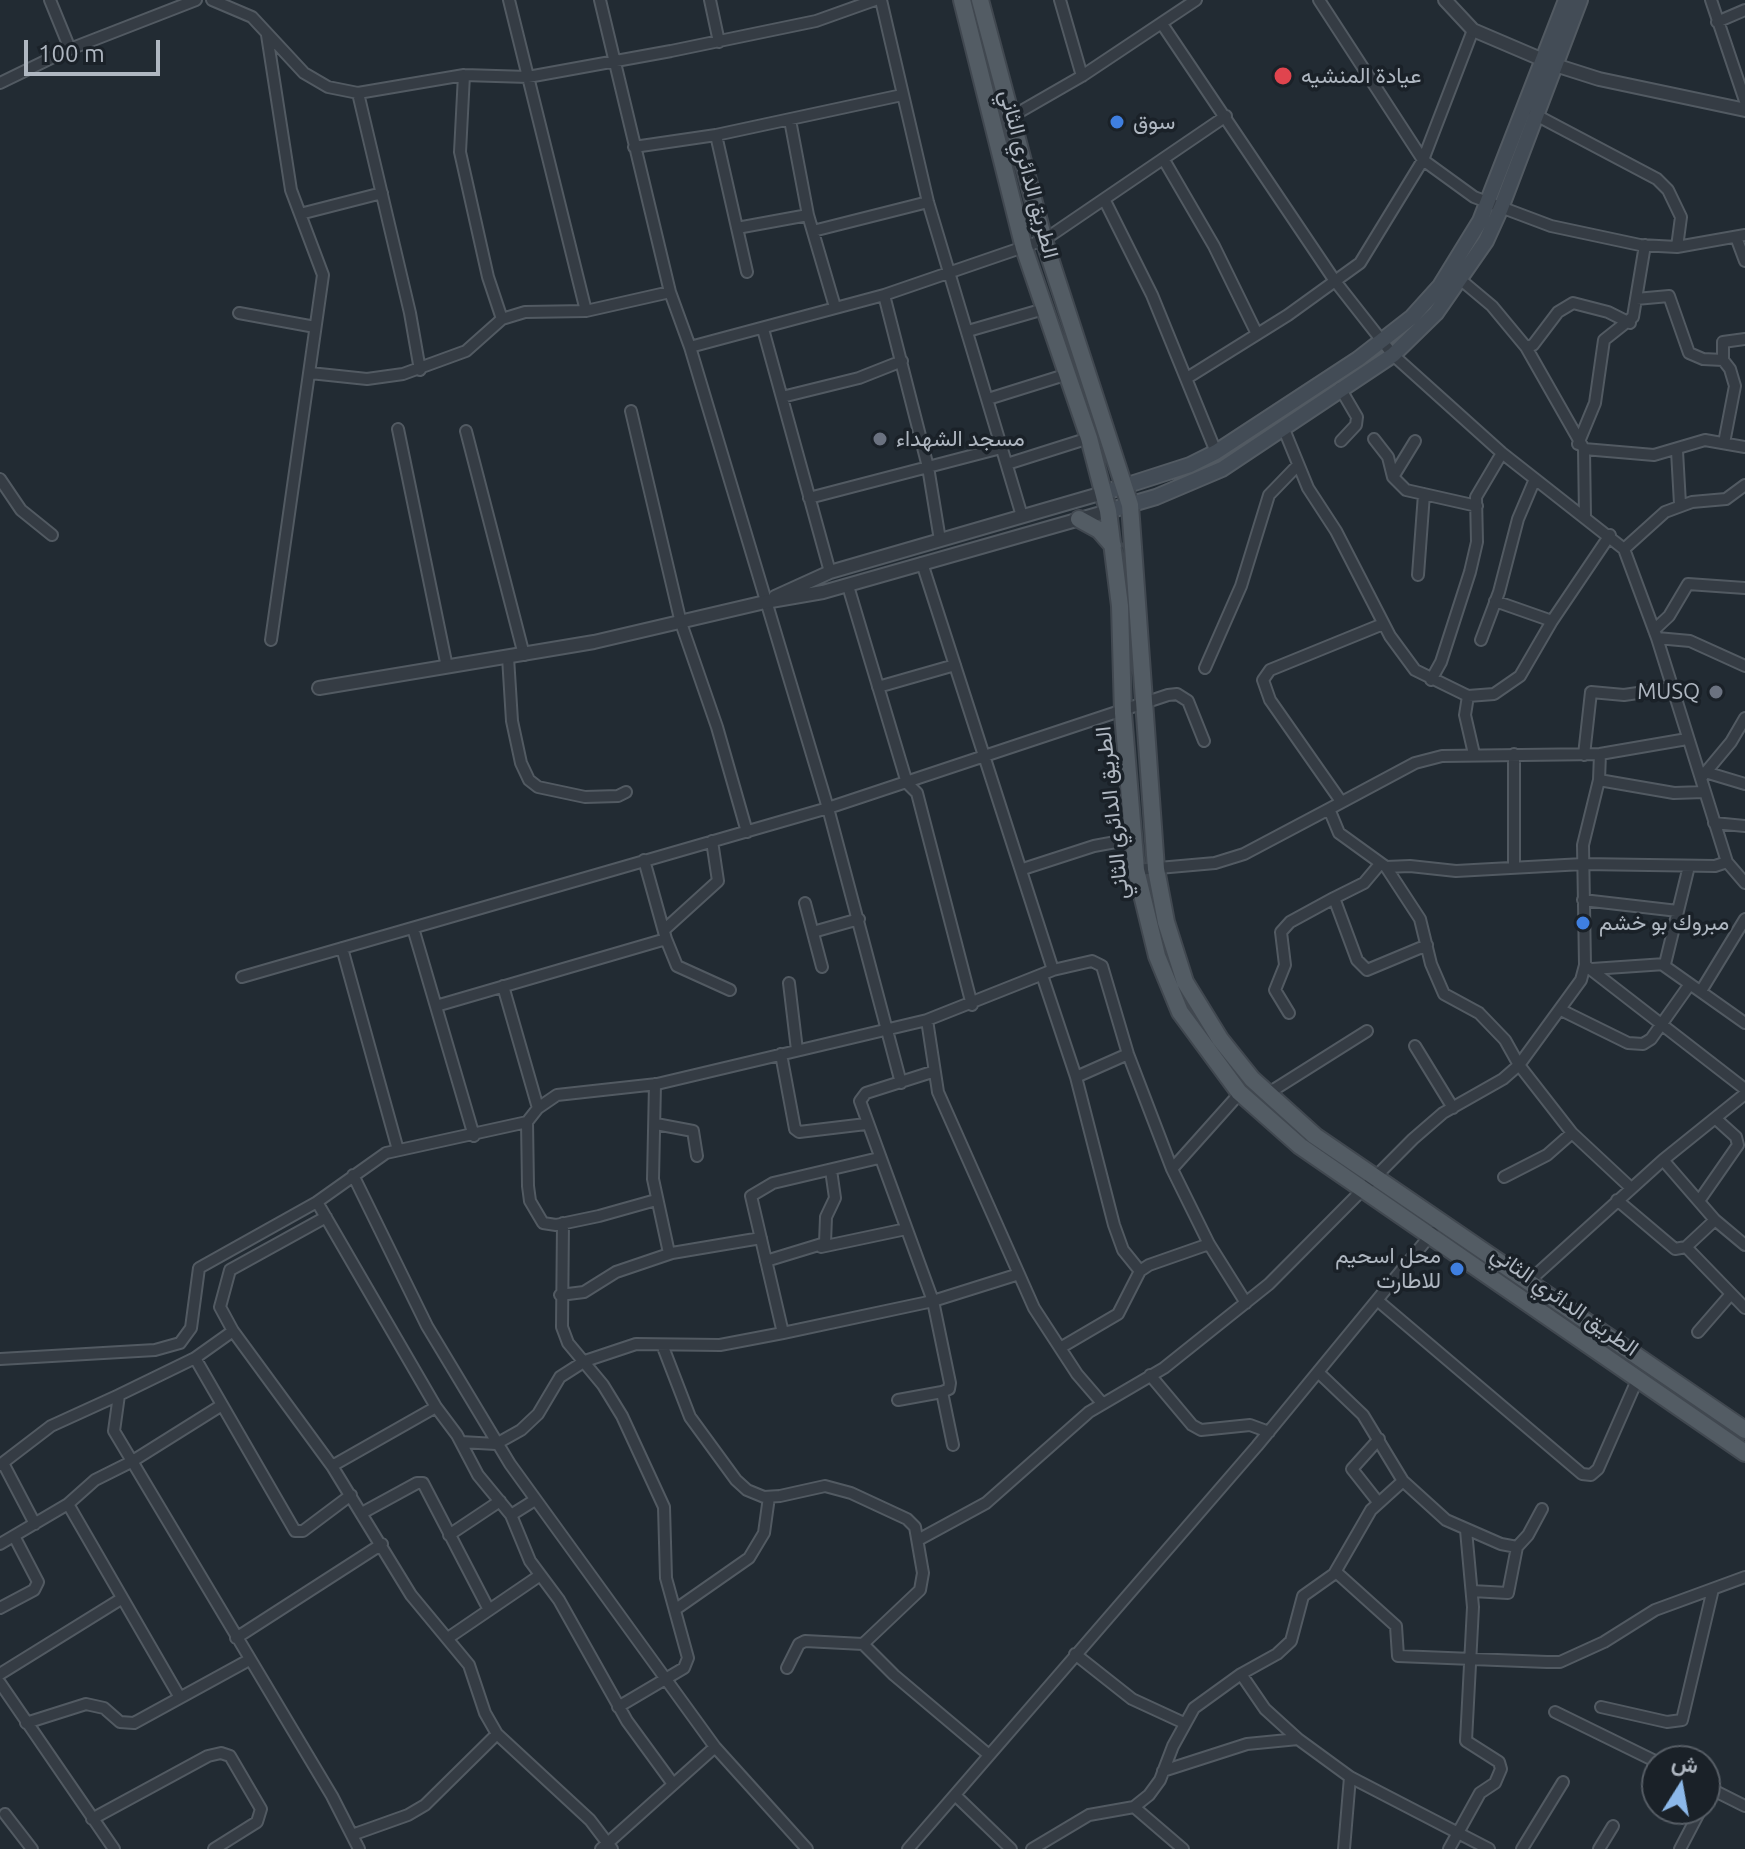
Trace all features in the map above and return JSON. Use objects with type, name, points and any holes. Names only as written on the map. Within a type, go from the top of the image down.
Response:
[{"type":"main road","name":"الطريق الدائري الثاني","points":[[962,0],[1024,248],[1089,438],[1108,511],[1120,606],[1123,713],[1132,839],[1148,927],[1166,982],[1198,1040],[1240,1093],[1300,1146],[1441,1222],[1745,1430]]},
{"type":"main road","name":"الطريق الدائري الثاني","points":[[980,0],[1044,240],[1130,505],[1156,869],[1166,922],[1185,982],[1220,1039],[1267,1094],[1431,1236],[1745,1453]]},
{"type":"main road","points":[[1103,493],[1190,465],[1216,452],[1383,341],[1412,317],[1440,286],[1480,221],[1540,59],[1566,0]]},
{"type":"main road","points":[[1108,511],[1186,486],[1222,469],[1393,355],[1436,313],[1461,280],[1501,208],[1534,114],[1580,0]]},
{"type":"main road","points":[[1079,519],[1099,530],[1113,546]]},
{"type":"street","points":[[50,0],[70,49]]},
{"type":"street","points":[[0,83],[70,49],[196,0]]},
{"type":"street","points":[[212,0],[240,10],[266,29],[279,49],[304,73],[328,87],[358,93],[464,75],[528,77],[816,21],[875,0]]},
{"type":"street","points":[[509,0],[586,311]]},
{"type":"street","points":[[600,0],[670,292],[690,347],[828,808],[901,1083]]},
{"type":"street","points":[[710,0],[719,42]]},
{"type":"street","points":[[881,0],[928,202],[1022,516]]},
{"type":"street","points":[[1060,0],[1082,76]]},
{"type":"street","points":[[1009,118],[1082,76],[1196,0]]},
{"type":"street","points":[[1319,0],[1423,160],[1474,197],[1583,235],[1645,245],[1677,247],[1740,236],[1745,261]]},
{"type":"street","points":[[1445,0],[1473,30],[1555,65],[1599,79],[1745,110]]},
{"type":"street","points":[[1711,0],[1742,80],[1745,101]]},
{"type":"street","points":[[1717,22],[1745,10]]},
{"type":"street","points":[[1162,24],[1335,281],[1393,355],[1502,453],[1624,549],[1656,634],[1687,739],[1703,775],[1704,792],[1727,862],[1745,883]]},
{"type":"street","points":[[266,29],[286,164],[300,214],[323,275],[271,640]]},
{"type":"street","points":[[1187,378],[1360,263],[1423,160],[1473,30]]},
{"type":"street","points":[[464,75],[460,152],[488,277],[502,319]]},
{"type":"street","points":[[358,93],[420,370]]},
{"type":"street","points":[[634,147],[716,135],[902,95]]},
{"type":"street","points":[[1534,114],[1657,179],[1668,190],[1681,217],[1677,247]]},
{"type":"street","points":[[690,347],[884,295],[1044,240],[1226,116]]},
{"type":"street","points":[[790,120],[808,215],[835,307]]},
{"type":"street","points":[[716,135],[747,272]]},
{"type":"street","points":[[1164,160],[1214,246],[1257,334]]},
{"type":"street","points":[[300,214],[382,193]]},
{"type":"street","points":[[1105,201],[1134,256],[1216,452]]},
{"type":"street","points":[[813,231],[928,202]]},
{"type":"street","points":[[737,228],[808,215]]},
{"type":"street","points":[[1630,323],[1645,245]]},
{"type":"street","points":[[1461,280],[1492,306],[1526,347],[1581,447]]},
{"type":"street","points":[[310,373],[367,379],[420,370],[466,351],[502,319],[525,312],[586,311],[670,292]]},
{"type":"street","points":[[884,295],[928,467],[940,540]]},
{"type":"street","points":[[1636,299],[1669,296],[1689,353],[1703,359],[1723,360]]},
{"type":"street","points":[[1526,347],[1533,345],[1558,312],[1573,303],[1608,312],[1630,323]]},
{"type":"street","points":[[968,331],[1044,309]]},
{"type":"street","points":[[239,313],[315,327]]},
{"type":"street","points":[[1585,517],[1581,447],[1595,403],[1604,340],[1611,332],[1630,323]]},
{"type":"street","points":[[763,329],[830,572]]},
{"type":"street","points":[[1724,443],[1735,386],[1730,369],[1723,360],[1723,342],[1745,339]]},
{"type":"street","points":[[782,397],[859,378],[902,361]]},
{"type":"street","points":[[988,399],[1068,374]]},
{"type":"street","points":[[1340,388],[1357,417],[1356,425],[1341,441]]},
{"type":"street","points":[[631,411],[681,623],[717,727],[747,832]]},
{"type":"street","points":[[1283,427],[1298,465],[1383,624],[1408,662],[1431,680],[1468,696],[1494,694],[1513,683],[1535,655],[1552,621],[1610,535]]},
{"type":"street","points":[[398,429],[447,667]]},
{"type":"street","points":[[466,431],[524,655]]},
{"type":"street","points":[[1007,464],[1089,438]]},
{"type":"street","points":[[1374,439],[1388,457],[1399,487],[1477,506]]},
{"type":"street","points":[[1393,477],[1415,441]]},
{"type":"street","points":[[1581,447],[1654,455],[1677,451],[1696,441],[1745,447]]},
{"type":"street","points":[[809,498],[1001,448]]},
{"type":"street","points":[[1677,451],[1680,504]]},
{"type":"street","points":[[1431,680],[1470,572],[1477,542],[1476,497],[1502,453]]},
{"type":"street","points":[[1205,668],[1241,586],[1269,495],[1298,465]]},
{"type":"street","points":[[0,479],[21,510],[52,535]]},
{"type":"street","points":[[1481,640],[1518,519],[1535,479]]},
{"type":"street","points":[[765,602],[830,572],[1103,493]]},
{"type":"street","points":[[1624,549],[1665,512],[1680,504],[1726,499],[1742,493]]},
{"type":"street","points":[[1418,575],[1424,494]]},
{"type":"street","points":[[319,688],[524,655],[848,586],[1108,511]]},
{"type":"street","points":[[922,563],[1053,970]]},
{"type":"street","points":[[1656,634],[1688,584],[1745,588]]},
{"type":"street","points":[[848,586],[907,783],[917,793],[972,1005]]},
{"type":"street","points":[[1495,601],[1552,621]]},
{"type":"street","points":[[1340,800],[1270,700],[1263,680],[1270,670],[1383,624]]},
{"type":"street","points":[[1656,634],[1690,641],[1745,666]]},
{"type":"street","points":[[508,657],[512,721],[521,763],[529,780],[538,787],[585,797],[604,798],[626,792]]},
{"type":"street","points":[[878,687],[955,665]]},
{"type":"street","points":[[1584,755],[1591,692],[1624,695],[1672,688]]},
{"type":"street","points":[[242,977],[828,808],[1123,713],[1168,695],[1182,696],[1204,741]]},
{"type":"street","points":[[1468,696],[1465,715],[1474,754]]},
{"type":"street","points":[[1703,775],[1731,742],[1745,718]]},
{"type":"street","points":[[1136,870],[1215,863],[1244,854],[1329,809],[1340,800],[1415,763],[1442,756],[1600,754],[1687,739]]},
{"type":"street","points":[[1514,754],[1514,868]]},
{"type":"street","points":[[918,1540],[999,1493],[1102,1403],[1150,1375],[1246,1303],[1369,1182],[1453,1108],[1503,1079],[1519,1065],[1561,1010],[1588,967],[1583,864],[1587,821],[1599,780],[1600,754]]},
{"type":"street","points":[[1703,775],[1745,784]]},
{"type":"street","points":[[1599,780],[1674,793],[1704,792]]},
{"type":"street","points":[[1329,809],[1339,833],[1383,866],[1420,919],[1444,994],[1479,1013],[1505,1040],[1519,1065],[1572,1133],[1631,1188]]},
{"type":"street","points":[[1714,823],[1745,826]]},
{"type":"street","points":[[1023,869],[1079,850],[1132,839]]},
{"type":"street","points":[[436,1006],[665,934],[718,881],[712,841]]},
{"type":"street","points":[[644,860],[677,966],[730,990]]},
{"type":"street","points":[[1289,1013],[1275,990],[1285,965],[1281,932],[1290,922],[1364,883],[1383,866],[1456,871],[1583,864],[1715,866],[1727,862]]},
{"type":"street","points":[[1663,965],[1689,866]]},
{"type":"street","points":[[1334,898],[1363,969],[1427,945]]},
{"type":"street","points":[[1583,900],[1678,911]]},
{"type":"street","points":[[805,903],[822,967]]},
{"type":"street","points":[[813,932],[859,919]]},
{"type":"street","points":[[1701,991],[1745,919]]},
{"type":"street","points":[[413,928],[474,1136]]},
{"type":"street","points":[[342,948],[398,1150]]},
{"type":"street","points":[[0,1359],[155,1350],[180,1343],[191,1328],[199,1268],[317,1202],[386,1153],[527,1122],[538,1108],[557,1095],[655,1084],[927,1020],[972,1005],[1053,970],[1099,962],[1128,1054],[1172,1169],[1209,1244],[1246,1303]]},
{"type":"street","points":[[1588,967],[1663,965],[1745,1023]]},
{"type":"street","points":[[1528,1282],[1617,1200],[1745,1092],[1588,967]]},
{"type":"street","points":[[1042,975],[1076,1077],[1114,1225],[1123,1250],[1140,1271]]},
{"type":"street","points":[[789,983],[797,1050]]},
{"type":"street","points":[[1561,1010],[1636,1045],[1647,1042],[1690,984]]},
{"type":"street","points":[[503,986],[538,1108]]},
{"type":"street","points":[[927,1020],[932,1072],[938,1092],[1034,1308],[1102,1403]]},
{"type":"street","points":[[1267,1094],[1367,1031]]},
{"type":"street","points":[[1415,1046],[1453,1108]]},
{"type":"street","points":[[781,1054],[795,1129],[799,1132],[866,1124]]},
{"type":"street","points":[[1076,1077],[1128,1054]]},
{"type":"street","points":[[898,1400],[942,1392],[949,1389],[950,1383],[933,1301],[860,1106],[862,1096],[932,1072]]},
{"type":"street","points":[[655,1084],[656,1124],[652,1164],[656,1200],[669,1253]]},
{"type":"street","points":[[1172,1169],[1240,1093]]},
{"type":"street","points":[[1699,1201],[1738,1145],[1736,1137],[1715,1118]]},
{"type":"street","points":[[527,1122],[530,1201],[543,1223],[563,1223],[656,1200]]},
{"type":"street","points":[[656,1124],[693,1131],[697,1156]]},
{"type":"street","points":[[1504,1177],[1547,1155],[1572,1133]]},
{"type":"street","points":[[783,1333],[750,1200],[753,1193],[773,1183],[879,1158]]},
{"type":"street","points":[[1663,1160],[1715,1220],[1745,1245]]},
{"type":"street","points":[[821,1247],[826,1239],[826,1217],[835,1198],[831,1170]]},
{"type":"street","points":[[353,1175],[427,1326],[496,1444],[715,1747],[807,1849]]},
{"type":"street","points":[[1617,1200],[1675,1249],[1686,1247],[1715,1220]]},
{"type":"street","points":[[317,1202],[478,1475],[511,1515],[539,1576],[559,1600],[618,1707],[673,1784]]},
{"type":"street","points":[[326,1217],[230,1270],[220,1307],[233,1331],[332,1466],[411,1595],[469,1665],[485,1713],[497,1734],[525,1757],[607,1846],[715,1747]]},
{"type":"street","points":[[908,1849],[1269,1432],[1441,1222]]},
{"type":"street","points":[[563,1223],[562,1327],[568,1343],[585,1361],[622,1416],[664,1507],[663,1562],[688,1661],[684,1668],[618,1707]]},
{"type":"street","points":[[766,1261],[906,1229]]},
{"type":"street","points":[[560,1295],[584,1292],[616,1272],[669,1253],[761,1238]]},
{"type":"street","points":[[1060,1348],[1118,1314],[1140,1271],[1209,1244]]},
{"type":"street","points":[[1686,1247],[1745,1308]]},
{"type":"street","points":[[461,1442],[496,1444],[531,1423],[560,1377],[585,1361],[636,1344],[663,1347],[720,1345],[933,1301],[1019,1274]]},
{"type":"street","points":[[1698,1332],[1731,1294]]},
{"type":"street","points":[[1377,1300],[1582,1474],[1591,1475],[1598,1469],[1638,1378]]},
{"type":"street","points":[[35,1524],[1,1464],[51,1426],[195,1358],[233,1331]]},
{"type":"street","points":[[663,1347],[696,1426],[747,1490],[769,1497],[825,1486],[851,1493],[907,1519],[915,1527],[923,1573],[920,1590],[863,1644]]},
{"type":"street","points":[[195,1358],[295,1531],[303,1531],[351,1495]]},
{"type":"street","points":[[1318,1372],[1363,1415],[1403,1481],[1446,1520],[1517,1547]]},
{"type":"street","points":[[1150,1375],[1192,1425],[1201,1430],[1250,1425],[1269,1432]]},
{"type":"street","points":[[942,1392],[953,1445]]},
{"type":"street","points":[[119,1395],[114,1431],[359,1849]]},
{"type":"street","points":[[0,1544],[68,1504],[95,1480],[131,1462],[222,1405]]},
{"type":"street","points":[[332,1466],[436,1407]]},
{"type":"street","points":[[1378,1502],[1352,1469],[1379,1439]]},
{"type":"street","points":[[1032,1849],[1089,1815],[1134,1807],[1149,1795],[1194,1708],[1241,1674],[1277,1654],[1291,1641],[1303,1596],[1336,1572],[1378,1502],[1403,1481]]},
{"type":"street","points":[[362,1513],[422,1482],[489,1610]]},
{"type":"street","points":[[676,1609],[749,1558],[764,1533],[769,1497]]},
{"type":"street","points":[[511,1515],[535,1500]]},
{"type":"street","points":[[449,1535],[500,1501]]},
{"type":"street","points":[[68,1504],[179,1696]]},
{"type":"street","points":[[1472,1591],[1508,1593],[1517,1547],[1528,1535],[1542,1509]]},
{"type":"street","points":[[1449,1849],[1480,1793],[1495,1783],[1501,1769],[1499,1762],[1466,1741],[1472,1591],[1466,1530]]},
{"type":"street","points":[[0,1608],[34,1590],[38,1582],[14,1536]]},
{"type":"street","points":[[236,1638],[382,1544]]},
{"type":"street","points":[[1336,1572],[1396,1626],[1398,1656],[1470,1661],[1560,1662],[1604,1642],[1655,1610],[1745,1577]]},
{"type":"street","points":[[448,1638],[539,1576]]},
{"type":"street","points":[[1601,1707],[1667,1722],[1682,1720],[1713,1589]]},
{"type":"street","points":[[0,1674],[121,1599]]},
{"type":"street","points":[[787,1668],[799,1644],[805,1641],[863,1644],[894,1675],[989,1755]]},
{"type":"street","points":[[1075,1654],[1132,1699],[1184,1723]]},
{"type":"street","points":[[26,1723],[86,1704],[104,1708],[120,1722],[134,1723],[249,1660]]},
{"type":"street","points":[[1241,1674],[1265,1709],[1298,1739],[1350,1777],[1489,1849]]},
{"type":"street","points":[[0,1683],[114,1849]]},
{"type":"street","points":[[1555,1712],[1641,1754]]},
{"type":"street","points":[[352,1835],[408,1815],[425,1805],[497,1734]]},
{"type":"street","points":[[1163,1771],[1247,1744],[1298,1739]]},
{"type":"street","points":[[92,1819],[208,1756],[221,1753],[230,1756],[261,1809],[257,1822],[214,1849]]},
{"type":"street","points":[[1344,1849],[1350,1777]]},
{"type":"street","points":[[1522,1849],[1563,1782]]},
{"type":"street","points":[[1721,1794],[1745,1806]]},
{"type":"street","points":[[955,1795],[1011,1849]]},
{"type":"street","points":[[1134,1807],[1183,1849]]},
{"type":"street","points":[[5,1814],[32,1849]]},
{"type":"street","points":[[1680,1849],[1693,1825]]},
{"type":"street","points":[[1599,1849],[1613,1826]]},
{"type":"place","name":"عيادة المنشيه","points":[[1283,76]]},
{"type":"place","name":"سوق","points":[[1117,122]]},
{"type":"place","name":"مسجد الشهداء","points":[[880,439]]},
{"type":"place","name":"MUSQ","points":[[1716,692]]},
{"type":"place","name":"مبروك بو خشم","points":[[1583,923]]},
{"type":"place","name":"محل اسحيم للاطارت","points":[[1457,1269]]}]
